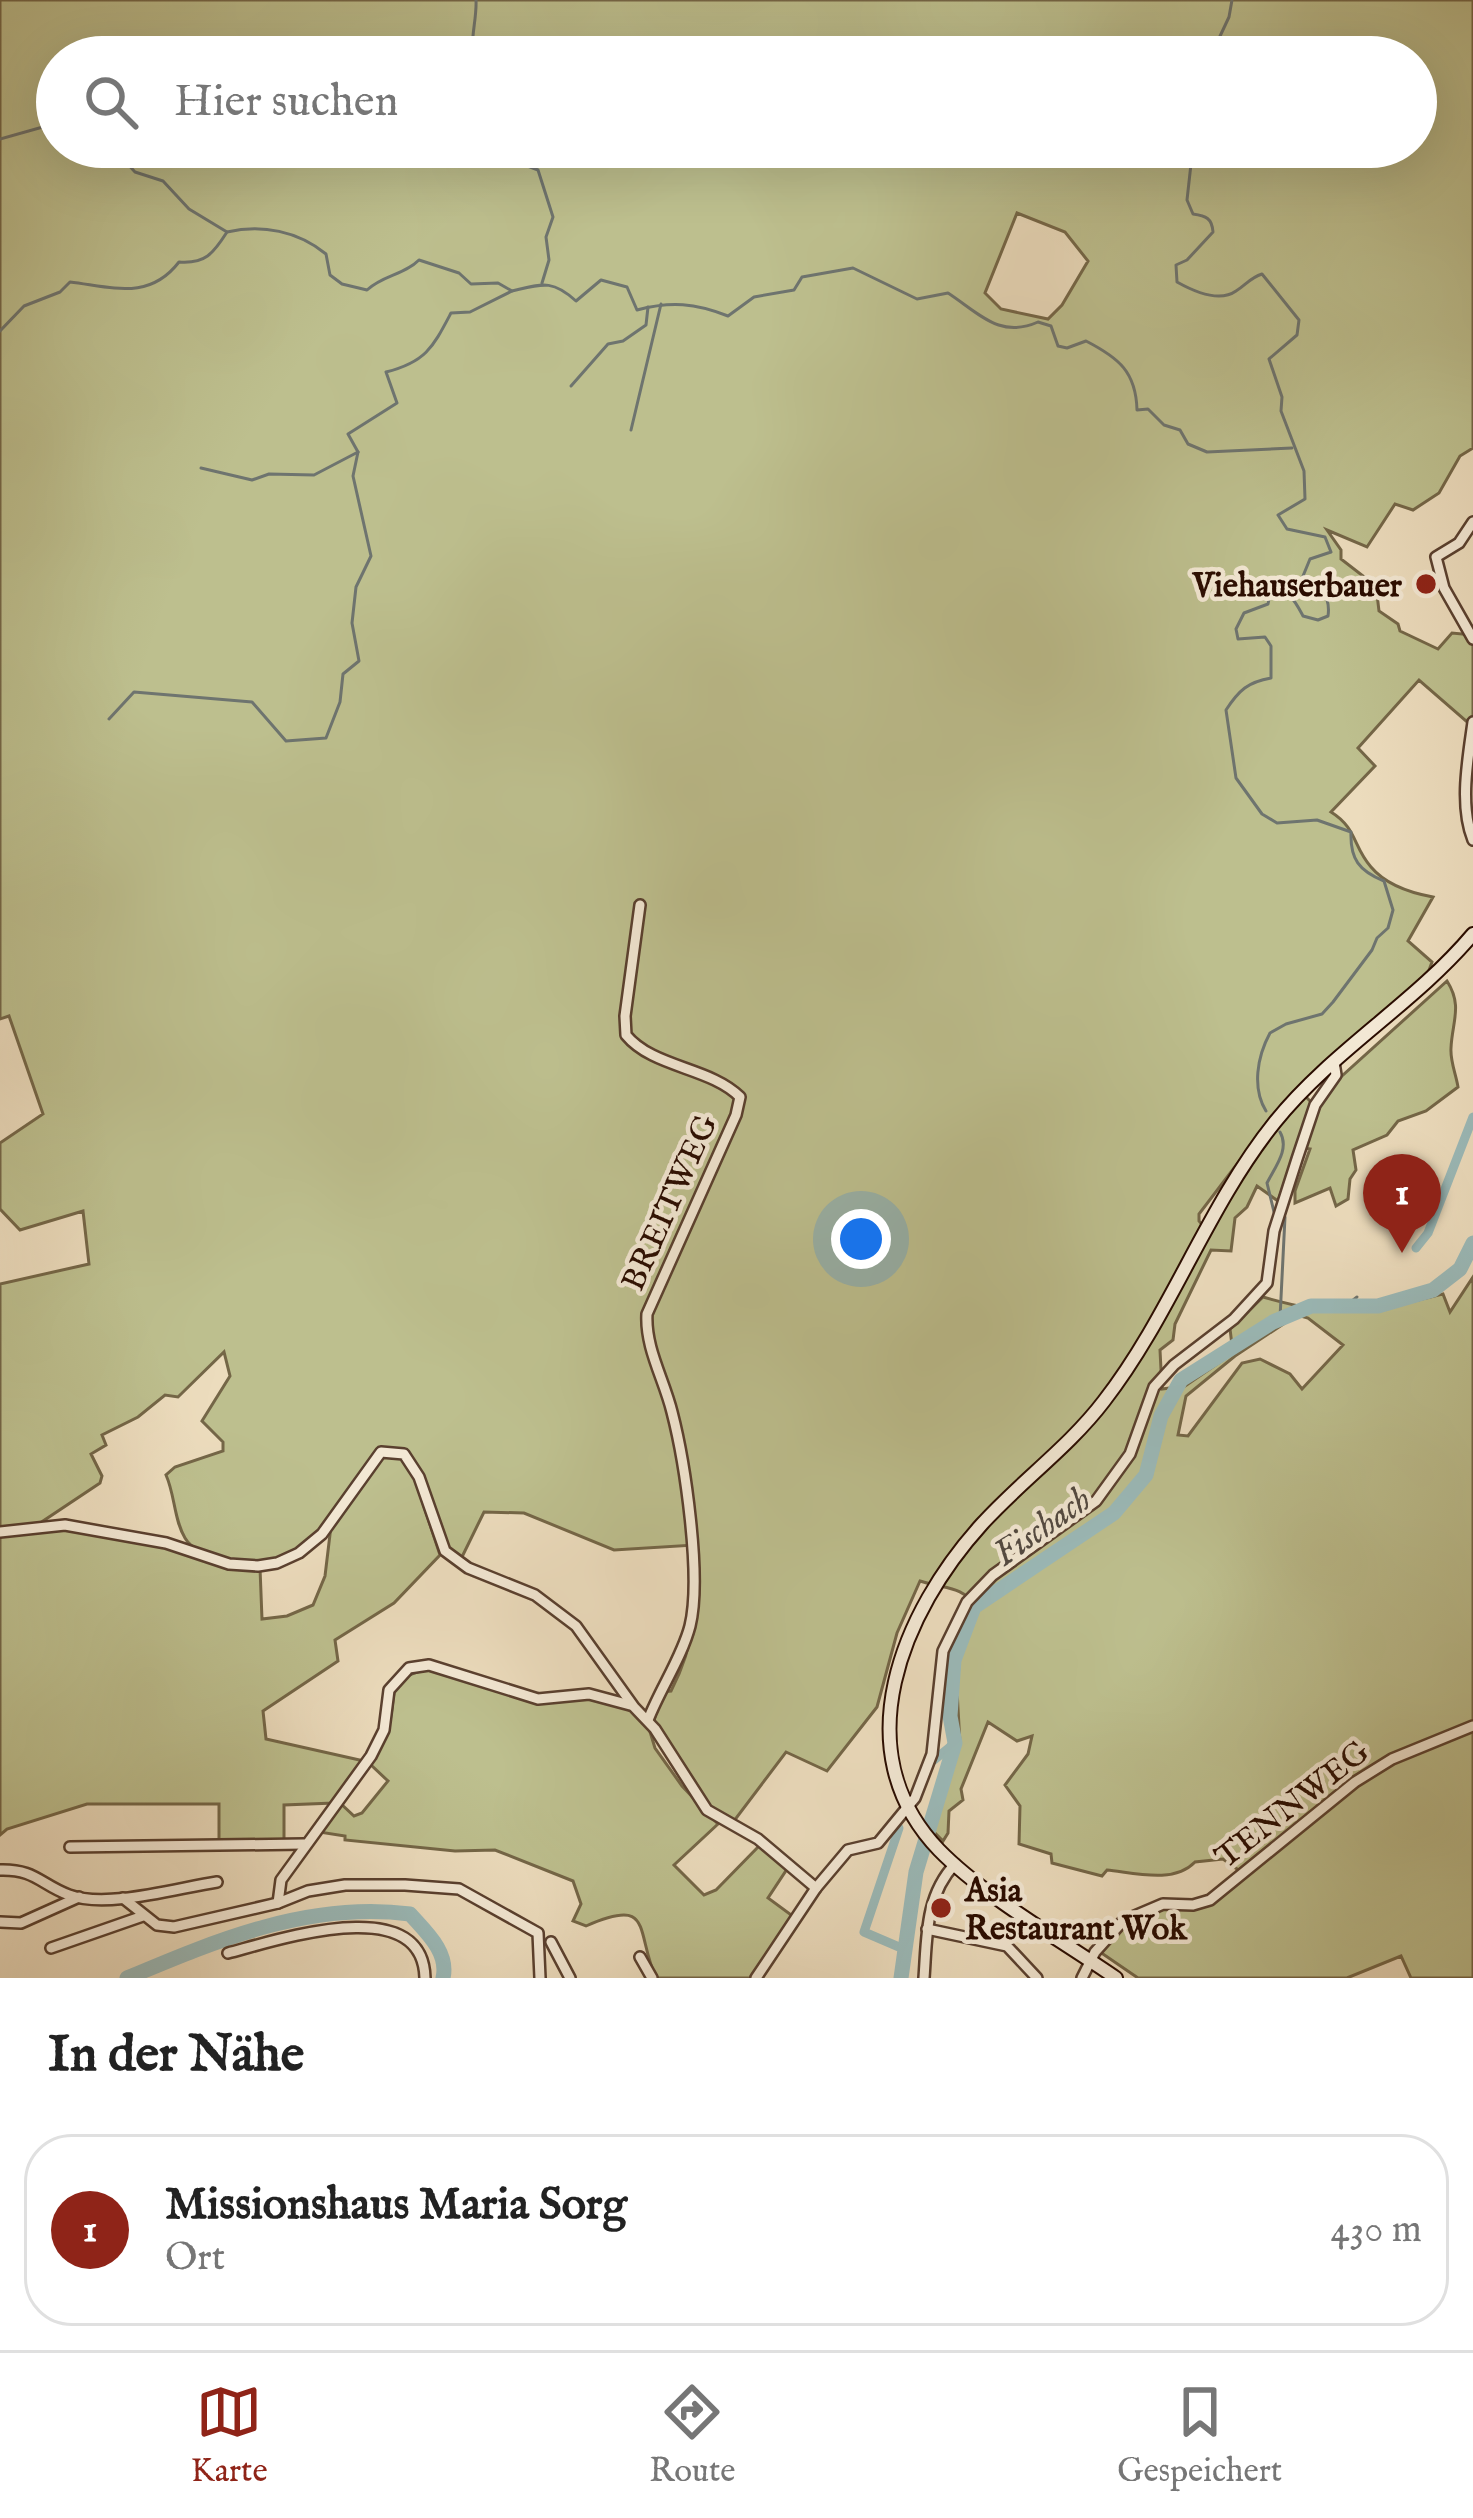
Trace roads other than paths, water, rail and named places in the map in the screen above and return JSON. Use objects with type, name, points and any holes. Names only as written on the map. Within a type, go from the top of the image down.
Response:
[{"type":"main road","points":[[1116,1978],[955,1864],[917,1820],[893,1758],[890,1700],[901,1654],[932,1588],[982,1523],[1101,1406],[1125,1374],[1244,1163],[1278,1118],[1473,934]]},
{"type":"street","points":[[1473,523],[1459,543],[1436,557],[1444,588],[1473,639]]},
{"type":"street","points":[[1473,722],[1467,765],[1468,827],[1473,840]]},
{"type":"street","name":"BREITWEG","points":[[640,905],[626,1035],[640,1048],[740,1097],[647,1313],[650,1347],[680,1447],[693,1582],[688,1633],[648,1720]]},
{"type":"street","points":[[756,1978],[816,1888],[848,1850],[878,1843],[909,1806],[932,1754],[939,1668],[949,1634],[967,1601],[993,1575],[1074,1519],[1112,1484],[1130,1454],[1154,1387],[1174,1365],[1234,1319],[1267,1283],[1279,1215],[1315,1105],[1336,1075],[1334,1063]]},
{"type":"street","points":[[0,1532],[65,1525],[166,1543],[229,1564],[277,1563],[322,1534],[373,1458],[392,1450],[404,1454],[412,1461],[446,1551],[468,1568],[536,1595],[576,1626],[648,1720],[707,1810],[774,1850],[816,1888]]},
{"type":"street","points":[[278,1903],[281,1880],[379,1741],[389,1690],[410,1668],[429,1665],[538,1699],[589,1694],[634,1707]]},
{"type":"street","name":"TENNWEG","points":[[1082,1978],[1109,1933],[1123,1921],[1163,1904],[1210,1900],[1355,1782],[1392,1759],[1473,1726]]},
{"type":"street","points":[[70,1847],[305,1844]]},
{"type":"street","points":[[924,1978],[937,1887],[955,1864]]},
{"type":"street","points":[[0,1870],[31,1873],[79,1897],[123,1898],[217,1882]]},
{"type":"street","points":[[123,1898],[157,1925],[187,1926],[345,1885],[459,1889],[538,1933],[540,1978]]},
{"type":"street","points":[[0,1922],[21,1923],[79,1897]]},
{"type":"street","points":[[51,1948],[143,1916]]},
{"type":"street","points":[[228,1953],[318,1933],[386,1928],[416,1946],[425,1978]]},
{"type":"street","points":[[928,1929],[1007,1946],[1037,1978]]},
{"type":"street","points":[[551,1942],[570,1978]]},
{"type":"street","points":[[640,1957],[652,1978]]},
{"type":"waterway","points":[[473,36],[476,0]]},
{"type":"waterway","points":[[1220,36],[1232,0]]},
{"type":"waterway","points":[[0,139],[36,129]]},
{"type":"waterway","points":[[131,168],[163,181],[189,209],[227,232]]},
{"type":"waterway","points":[[533,168],[538,170],[553,217],[546,237],[549,260],[542,283]]},
{"type":"waterway","points":[[1191,168],[1187,200],[1193,214],[1210,221],[1213,232],[1176,265],[1177,282],[1222,296],[1262,274],[1299,320],[1297,335],[1269,359],[1282,397],[1281,411],[1304,471],[1305,499],[1278,515],[1287,529],[1325,537],[1331,552],[1310,559],[1303,576],[1323,592],[1328,616],[1318,620],[1303,616],[1287,594],[1271,589],[1268,604],[1244,613],[1236,629],[1238,639],[1265,637],[1271,646],[1271,678],[1245,688],[1226,710],[1236,778],[1262,814],[1277,823],[1317,820],[1351,832],[1354,857],[1368,873],[1384,881],[1393,910],[1388,928],[1322,1014],[1270,1033],[1258,1072],[1266,1111]]},
{"type":"waterway","points":[[0,331],[24,306],[60,292],[70,282],[142,287],[179,262],[208,256],[227,232],[240,230],[279,231],[304,240],[326,254],[330,275],[342,284],[367,290],[419,260],[459,273],[471,284],[498,283],[512,291],[546,285],[576,301],[601,280],[627,287],[637,310],[683,305],[728,316],[754,297],[794,290],[802,277],[853,268],[917,299],[948,293],[1001,326],[1038,322],[1051,326],[1058,346],[1086,341],[1124,368],[1137,410],[1148,409],[1164,425],[1180,430],[1188,444],[1207,452],[1292,448]]},
{"type":"waterway","points":[[109,719],[134,692],[252,702],[286,741],[326,738],[340,702],[343,674],[359,661],[352,623],[356,587],[371,556],[353,476],[358,452],[348,434],[397,403],[386,372],[427,352],[451,313],[470,312],[512,291]]},
{"type":"waterway","points":[[631,430],[661,304]]},
{"type":"waterway","points":[[571,386],[608,344],[623,341],[646,325],[648,307]]},
{"type":"waterway","points":[[201,468],[252,480],[269,474],[314,475],[358,452]]},
{"type":"waterway","points":[[1416,1248],[1428,1233],[1473,1117]]},
{"type":"waterway","points":[[1280,1132],[1282,1151],[1267,1183],[1274,1212],[1285,1217],[1280,1318]]},
{"type":"waterway","name":"Fischach","points":[[901,1978],[916,1872],[955,1743],[950,1716],[954,1660],[974,1607],[1114,1513],[1146,1475],[1161,1416],[1181,1380],[1273,1322],[1311,1306],[1378,1306],[1433,1290],[1460,1269],[1473,1243]]},
{"type":"waterway","name":"Fischach","points":[[1343,1308],[1357,1297]]},
{"type":"waterway","points":[[934,1760],[955,1743]]},
{"type":"waterway","points":[[899,1828],[864,1932],[906,1950]]},
{"type":"waterway","name":"Fischach","points":[[127,1978],[265,1927],[373,1911],[410,1914],[439,1951],[443,1978]]},
{"type":"place","name":"Viehauserbauer","points":[[1426,584]]},
{"type":"place","name":"Missionshaus Maria Sorg","points":[[1402,1253]]},
{"type":"place","name":"Asia Restaurant Wok","points":[[941,1908]]}]
